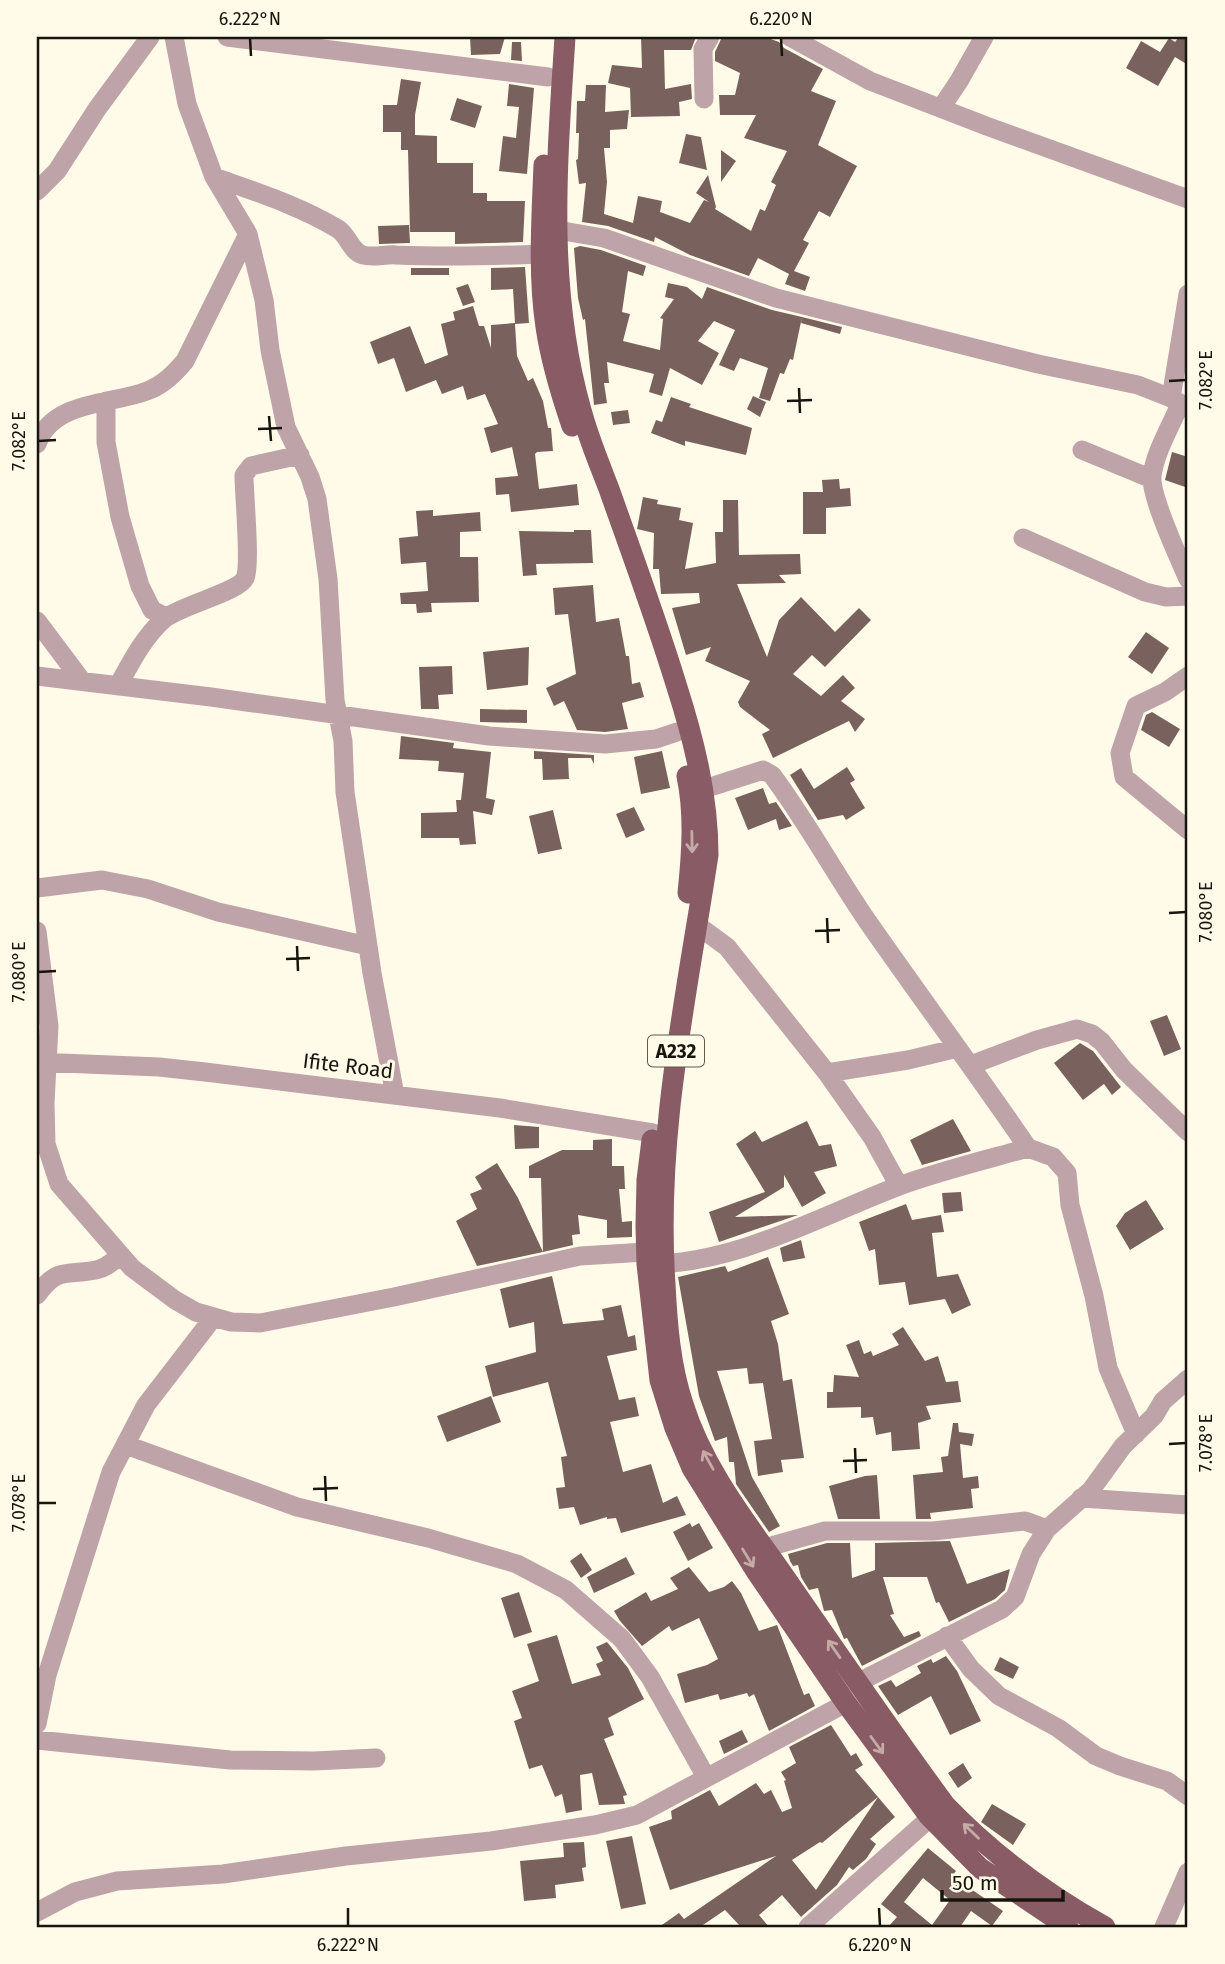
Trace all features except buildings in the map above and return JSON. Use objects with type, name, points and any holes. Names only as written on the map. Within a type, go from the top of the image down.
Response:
[{"type":"main road","name":"A232","points":[[550,37],[541,254],[545,326],[564,403],[632,594],[677,732],[690,790],[692,858],[647,1180],[655,1258],[660,1380],[692,1468],[756,1571],[846,1703],[937,1810],[980,1867],[1068,1927]]},
{"type":"main road","name":"A232","points":[[565,37],[557,230],[557,277],[565,349],[581,411],[690,727],[704,789],[708,828],[708,855],[676,1050],[655,1258],[674,1372],[683,1406],[740,1517],[857,1683],[937,1810],[971,1831],[1051,1895],[1105,1927]]},
{"type":"street","points":[[37,191],[57,172],[97,109],[150,37]]},
{"type":"street","points":[[174,37],[187,104],[214,177],[248,234],[264,300],[281,404],[292,442],[300,455],[317,499],[324,543],[337,714],[343,741],[345,793],[368,946],[395,1095]]},
{"type":"street","points":[[227,37],[345,44],[548,77]]},
{"type":"street","points":[[704,99],[703,49],[710,37]]},
{"type":"street","points":[[790,37],[870,80],[1188,199]]},
{"type":"street","points":[[941,108],[960,81],[984,37]]},
{"type":"street","points":[[214,177],[290,206],[336,228],[345,233],[357,252],[365,256],[541,254]]},
{"type":"street","points":[[557,230],[604,239],[776,298],[1038,364],[1138,385],[1180,403]]},
{"type":"street","points":[[37,444],[51,422],[86,405],[147,391],[171,378],[185,361],[248,234]]},
{"type":"street","points":[[1188,294],[1180,403],[1154,466],[1152,479],[1169,536],[1188,579]]},
{"type":"street","points":[[106,401],[106,442],[120,517],[140,586],[152,610],[166,617]]},
{"type":"street","points":[[1082,450],[1152,479]]},
{"type":"street","points":[[118,686],[137,651],[166,617],[191,604],[241,585],[247,575],[248,557],[244,475],[251,466],[300,455]]},
{"type":"street","points":[[1023,538],[1145,592],[1166,597],[1188,596]]},
{"type":"street","points":[[37,621],[82,681]]},
{"type":"street","points":[[37,676],[489,736],[605,744],[656,739],[677,732]]},
{"type":"street","points":[[1188,676],[1165,692],[1136,706],[1120,754],[1124,777],[1188,830]]},
{"type":"street","points":[[704,789],[764,770],[772,775],[866,919],[1028,1148],[1053,1157],[1067,1173],[1070,1205],[1094,1296],[1108,1368],[1136,1434]]},
{"type":"street","points":[[37,888],[102,880],[148,889],[218,912],[368,946]]},
{"type":"street","points":[[697,925],[727,947],[827,1073],[872,1137],[899,1186]]},
{"type":"street","points":[[37,931],[49,1026],[42,1062],[46,1143],[59,1184],[132,1268],[196,1312],[231,1322],[260,1323],[293,1318],[580,1256],[715,1257],[846,1209],[899,1186],[1028,1148]]},
{"type":"street","points":[[971,1065],[1037,1040],[1077,1029],[1093,1034],[1124,1070],[1186,1125]]},
{"type":"street","points":[[827,1073],[908,1060],[958,1048]]},
{"type":"street","name":"Ifite Road","points":[[42,1062],[159,1067],[500,1108],[653,1133]]},
{"type":"street","points":[[37,1295],[48,1280],[62,1273],[99,1269],[121,1255]]},
{"type":"street","points":[[37,1724],[47,1675],[111,1472],[146,1405],[213,1318]]},
{"type":"street","points":[[857,1683],[1002,1609],[1015,1597],[1031,1554],[1047,1529],[1091,1490],[1123,1446],[1154,1416],[1163,1401],[1188,1379]]},
{"type":"street","points":[[125,1445],[297,1507],[428,1538],[517,1564],[566,1590],[622,1639],[650,1677],[706,1777]]},
{"type":"street","points":[[1082,1498],[1188,1505]]},
{"type":"street","points":[[764,1548],[825,1531],[933,1531],[1024,1521],[1047,1529]]},
{"type":"street","points":[[947,1636],[971,1669],[999,1696],[1058,1728],[1096,1756],[1167,1782],[1188,1796]]},
{"type":"street","points":[[37,1912],[75,1892],[117,1881],[223,1874],[346,1856],[491,1841],[595,1825],[637,1815],[846,1703]]},
{"type":"street","points":[[37,1740],[230,1760],[314,1761],[376,1758]]},
{"type":"street","points":[[808,1927],[937,1810]]},
{"type":"street","points":[[1164,1927],[1188,1872]]}]
